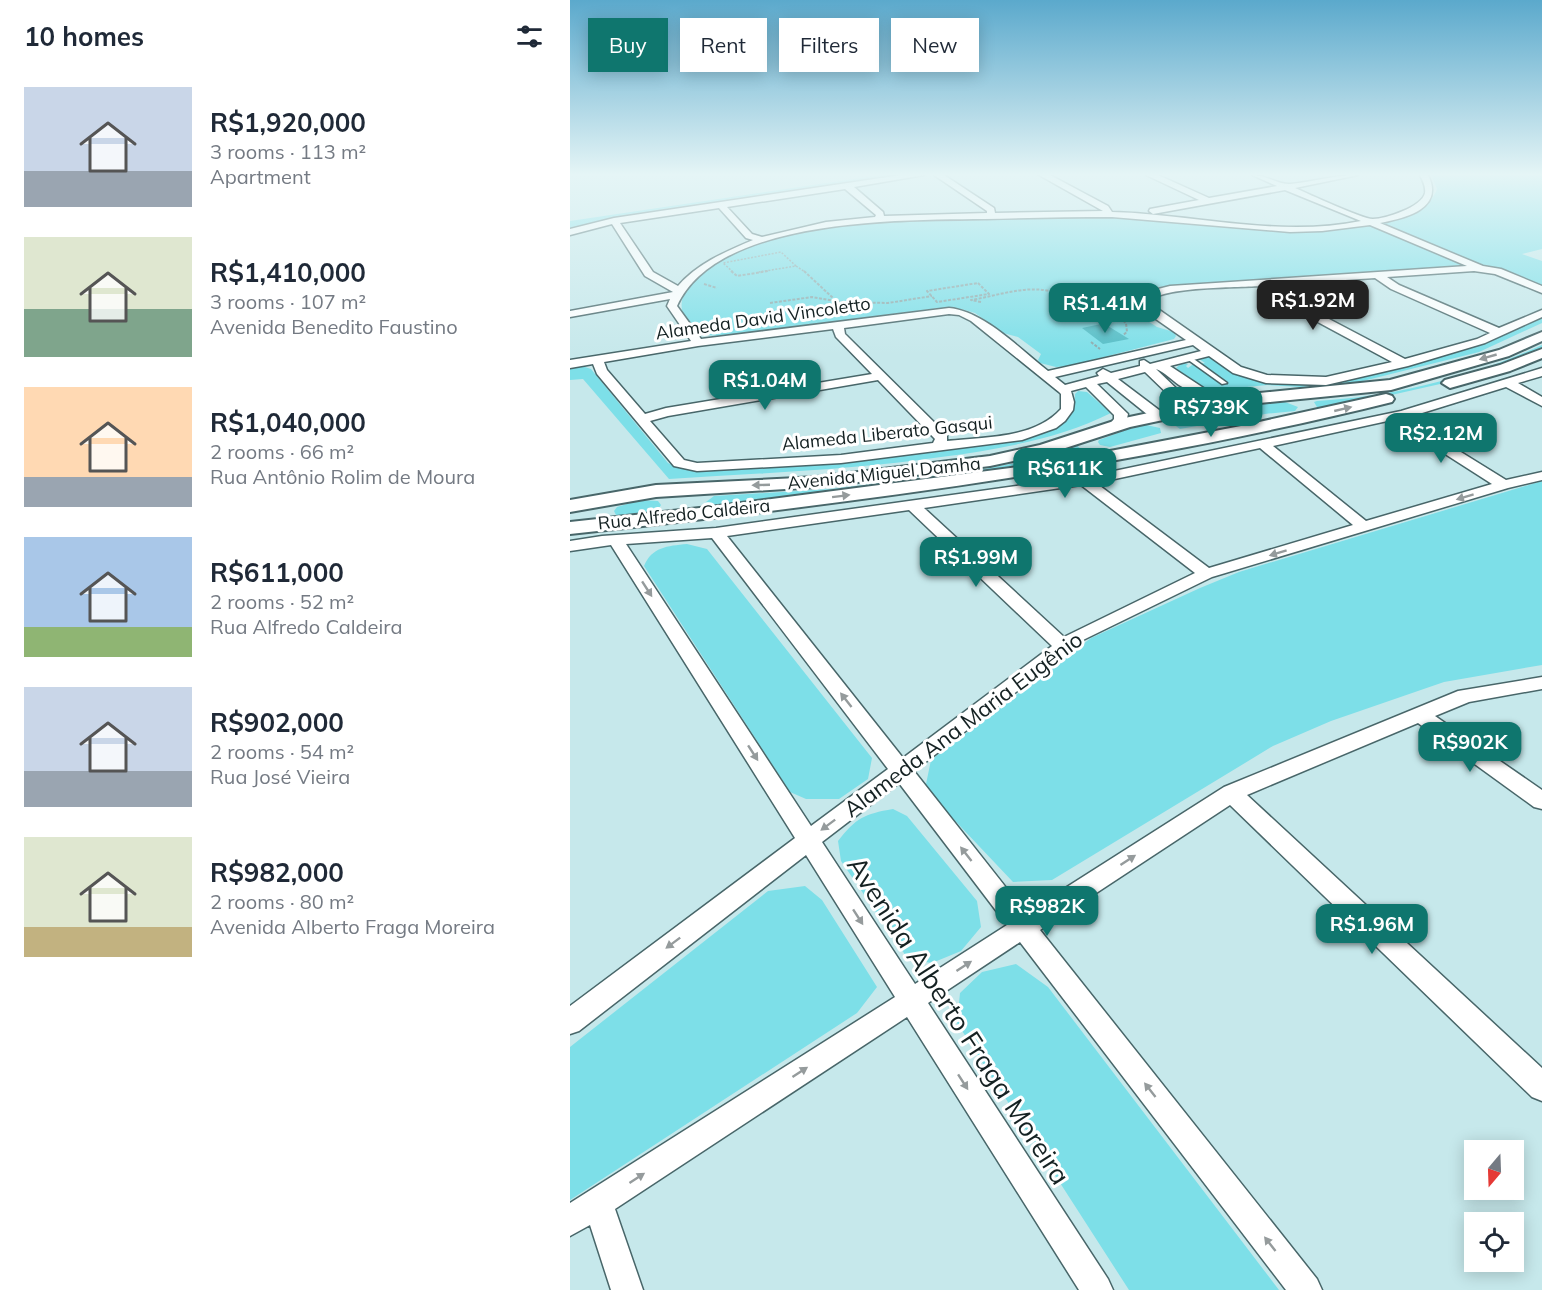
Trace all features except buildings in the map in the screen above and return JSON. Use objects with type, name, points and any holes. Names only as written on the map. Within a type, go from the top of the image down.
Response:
[{"type":"street","points":[[623,235],[649,274],[677,293]]},
{"type":"street","points":[[749,235],[762,240]]},
{"type":"street","points":[[698,344],[672,306],[677,293],[697,272],[714,261],[762,240],[782,235]]},
{"type":"street","points":[[1407,235],[1484,269]]},
{"type":"street","points":[[1542,290],[1497,271],[1484,269],[1170,289],[1145,297],[1142,302],[1144,306],[1237,370],[1285,381],[1326,381],[1404,363],[1481,341],[1542,314]]},
{"type":"street","points":[[1377,275],[1395,287],[1500,333]]},
{"type":"street","points":[[1267,282],[1265,285],[1268,291],[1404,363]]},
{"type":"street","points":[[570,314],[677,293]]},
{"type":"street","name":"Alameda David Vincoletto","points":[[572,360],[598,361],[698,344],[838,325],[936,312],[961,312],[975,319],[1048,375]]},
{"type":"street","points":[[838,325],[840,335],[942,438],[938,447]]},
{"type":"street","name":"Avenida Miguel Damha","points":[[573,500],[610,498],[687,488],[826,481],[990,461],[1022,455],[1115,426],[1195,409],[1256,398],[1299,396],[1391,386],[1504,352],[1542,336]]},
{"type":"street","points":[[1048,375],[1195,341]]},
{"type":"street","points":[[1048,375],[1065,391],[1088,382],[1211,352]]},
{"type":"street","name":"Avenida Miguel Damha","points":[[570,528],[927,486],[1121,454],[1303,418],[1483,375],[1542,353]]},
{"type":"street","points":[[1133,356],[1156,366],[1197,390],[1221,398],[1274,393],[1299,396],[1309,406],[1303,418]]},
{"type":"street","points":[[598,361],[601,371],[642,420],[666,412],[881,376]]},
{"type":"street","points":[[1090,434],[1087,442],[1092,448],[1121,454],[1171,436],[1172,428],[1092,365]]},
{"type":"street","points":[[1156,366],[1176,396],[1224,426],[1241,431]]},
{"type":"street","name":"Rua Alfredo Caldeira","points":[[570,546],[616,540],[716,533],[1083,480],[1394,416],[1542,372]]},
{"type":"street","points":[[1088,382],[1121,414],[1121,420],[1115,426]]},
{"type":"street","points":[[1508,383],[1542,402]]},
{"type":"street","name":"Alameda Liberato Gasqui","points":[[642,420],[679,463],[686,466],[707,467],[841,459],[1022,436],[1051,425],[1067,410],[1065,391]]},
{"type":"street","points":[[1394,416],[1504,485]]},
{"type":"street","points":[[1262,443],[1364,527]]},
{"type":"street","name":"Alameda Ana Maria Eugênio","points":[[570,1022],[1077,636],[1206,574],[1504,485],[1542,476]]},
{"type":"street","points":[[1083,480],[1206,574]]},
{"type":"street","points":[[680,516],[687,488]]},
{"type":"street","points":[[573,500],[595,524]]},
{"type":"street","points":[[912,505],[1063,646]]},
{"type":"street","points":[[716,533],[1306,1290]]},
{"type":"street","name":"Avenida Alberto Fraga Moreira","points":[[616,540],[1097,1290]]},
{"type":"street","points":[[570,1221],[1231,793],[1465,696],[1542,683]]},
{"type":"street","points":[[1420,714],[1542,801]]},
{"type":"street","points":[[1231,793],[1542,1087]]},
{"type":"street","points":[[598,1203],[627,1290]]},
{"type":"lane","points":[[1189,358],[1224,383]]},
{"type":"path","points":[[796,266],[737,276],[723,263],[782,252],[836,300]]},
{"type":"path","points":[[978,283],[989,294],[937,302],[932,296],[927,291],[978,283]]},
{"type":"path","points":[[1081,296],[1084,291],[1091,289]]},
{"type":"path","points":[[971,300],[1026,290],[1052,290],[1062,294],[1112,302],[1122,300],[1125,296],[1119,292],[1100,290],[1088,293],[1090,298]]},
{"type":"path","points":[[1062,294],[1062,303],[1076,311],[1109,310],[1127,324],[1127,332],[1123,335]]},
{"type":"path","points":[[770,303],[812,297],[888,303],[932,296]]},
{"type":"path","points":[[1081,296],[1086,301]]},
{"type":"path","points":[[962,298],[981,302]]},
{"type":"path","points":[[1082,316],[1109,310]]},
{"type":"path","points":[[1102,325],[1112,317],[1109,310]]},
{"type":"shaded area","points":[[785,235],[1542,235],[1542,249],[1522,254],[1542,261],[1542,287],[1472,265],[1157,287],[1139,294],[1137,314],[1157,327],[1174,332],[1176,336],[1174,339],[1069,366],[1056,367],[1040,363],[1038,360],[1041,354],[1018,337],[1003,333],[975,313],[961,309],[939,308],[718,336],[702,334],[695,330],[682,312],[682,300],[686,289],[699,276],[728,257]]},
{"type":"shaded area","points":[[1542,316],[1542,323],[1479,352],[1355,383],[1301,387],[1267,385],[1216,390],[1202,388],[1176,368],[1182,363],[1188,364],[1186,366],[1188,368],[1205,363],[1199,359],[1209,356],[1283,383],[1309,384],[1443,356],[1485,343]]},
{"type":"shaded area","points":[[1542,345],[1542,351],[1528,358],[1449,382],[1316,412],[1317,407],[1314,402],[1317,401],[1375,395],[1432,384],[1488,367]]},
{"type":"shaded area","points":[[570,366],[591,369],[668,463],[693,470],[1021,438],[1048,427],[1064,417],[1070,411],[1078,391],[1087,392],[1111,413],[1050,436],[963,454],[839,468],[669,479],[583,379],[570,380]]},
{"type":"shaded area","points":[[1285,402],[1298,407],[1295,411],[1265,414],[1237,421],[1223,420],[1210,412],[1227,407]]},
{"type":"shaded area","points":[[1192,415],[1205,419],[1208,424],[1180,429],[1169,421],[1172,418]]},
{"type":"shaded area","points":[[1142,424],[1160,428],[1161,433],[1110,447],[1100,445],[1098,442],[1099,440]]},
{"type":"shaded area","points":[[1077,445],[1085,454],[1071,461],[702,509],[702,505],[714,496],[831,489],[952,475],[1016,463]]},
{"type":"shaded area","points":[[1542,481],[1542,665],[1444,682],[1331,721],[1273,746],[1052,880],[1013,882],[925,789],[931,760],[1091,638],[1239,572]]},
{"type":"shaded area","points":[[640,500],[658,501],[661,505],[656,513],[626,518],[617,517],[614,511],[617,507]]},
{"type":"shaded area","points":[[687,544],[707,549],[872,758],[868,779],[839,799],[806,799],[790,792],[644,566],[656,551]]},
{"type":"shaded area","points":[[893,809],[907,816],[977,901],[981,927],[961,951],[932,963],[908,959],[841,861],[838,841],[850,827],[868,815]]},
{"type":"shaded area","points":[[805,886],[822,900],[877,987],[857,1013],[570,1200],[570,1047],[768,891]]},
{"type":"shaded area","points":[[1016,964],[1048,987],[1279,1290],[1129,1290],[957,1023],[960,993],[982,972]]}]
